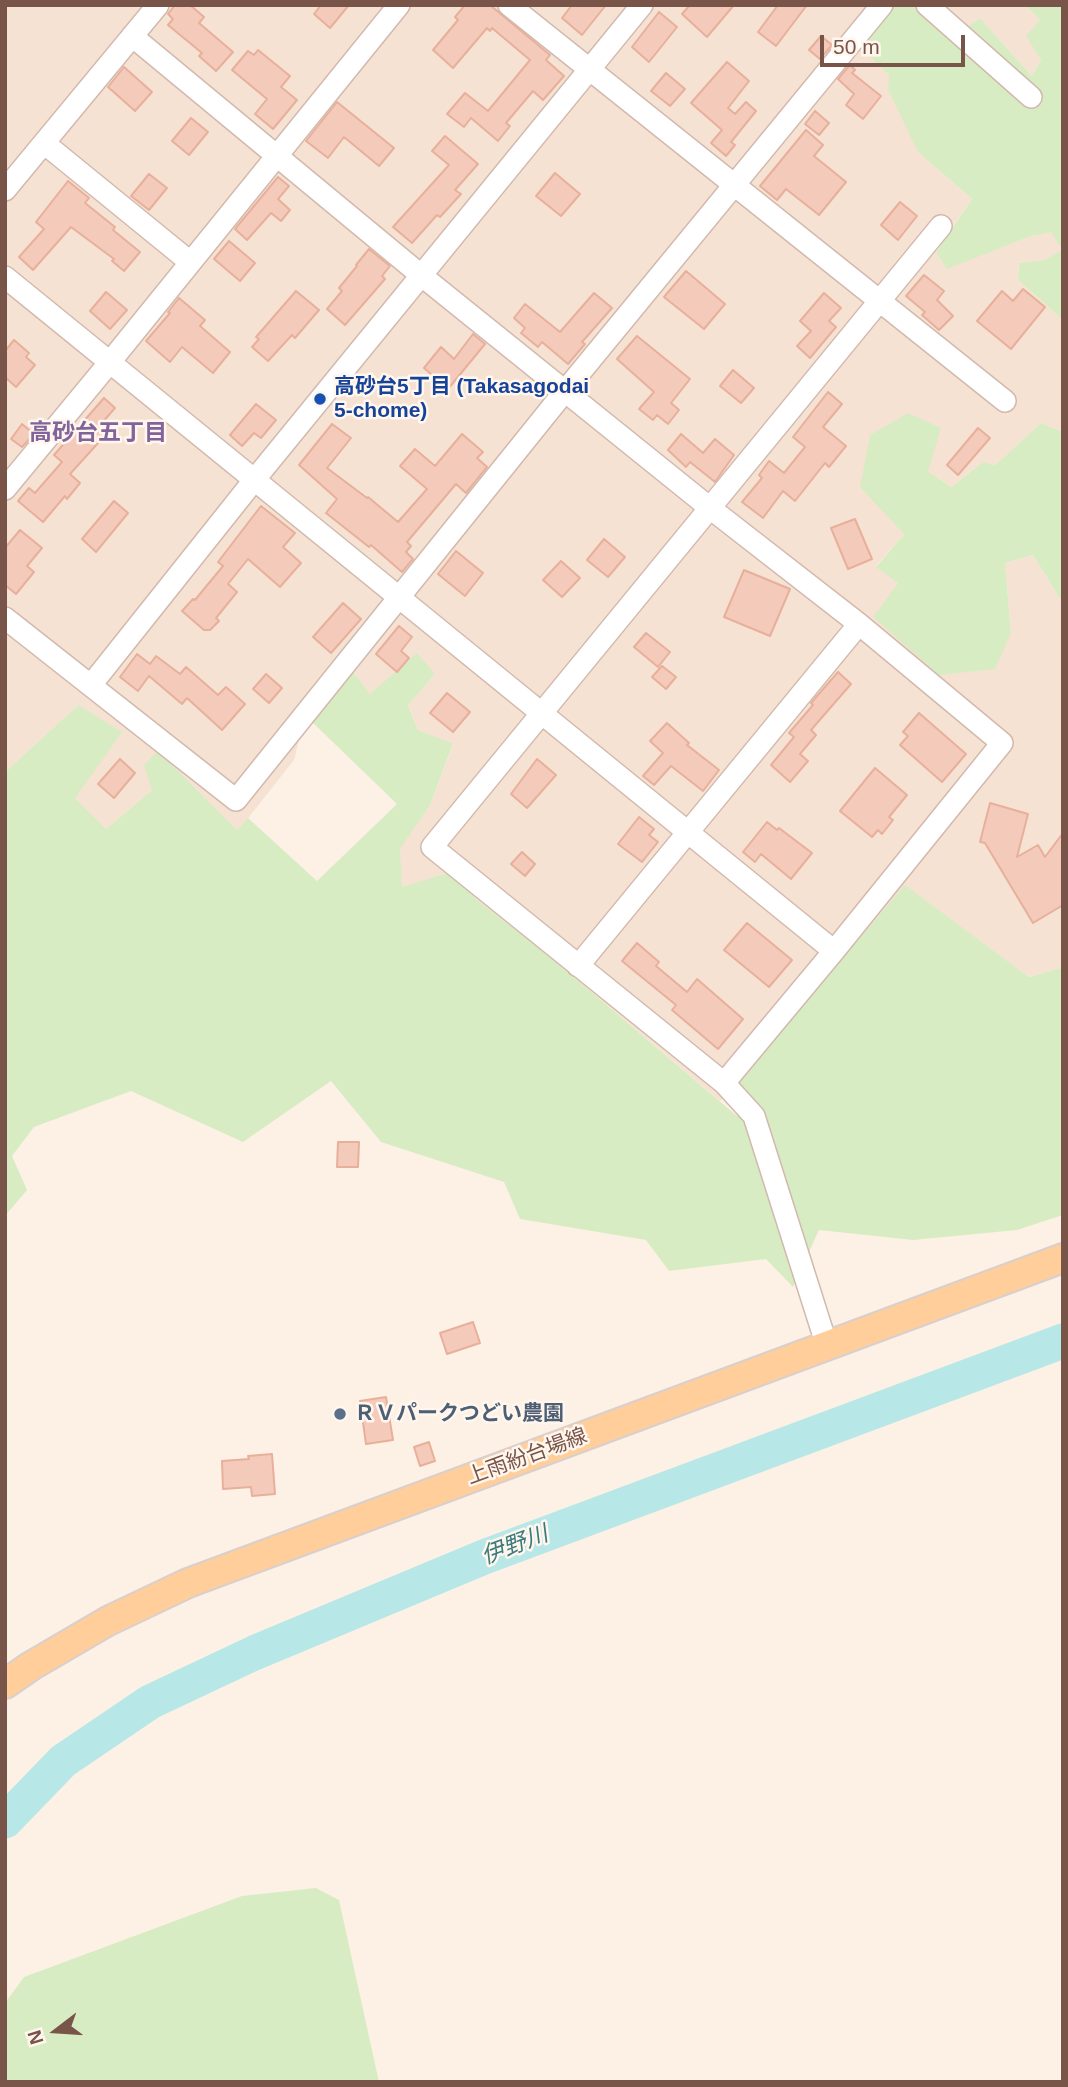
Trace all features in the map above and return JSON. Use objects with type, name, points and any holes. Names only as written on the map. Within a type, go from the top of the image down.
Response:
[{"type":"main road","name":"上雨紛台場線","points":[[5,1684],[108,1621],[188,1583],[1063,1258]]},
{"type":"street","points":[[5,190],[158,5]]},
{"type":"street","points":[[5,489],[399,5]]},
{"type":"street","points":[[509,5],[1005,401]]},
{"type":"street","points":[[91,685],[255,479],[642,5]]},
{"type":"street","points":[[5,618],[236,800],[565,391],[882,5]]},
{"type":"street","points":[[927,5],[1031,97]]},
{"type":"street","points":[[132,36],[422,276],[859,624],[1002,743],[724,1083]]},
{"type":"street","points":[[44,143],[190,262]]},
{"type":"street","points":[[827,1346],[754,1116],[724,1083],[432,847],[941,226]]},
{"type":"street","points":[[5,276],[834,951]]},
{"type":"street","points":[[578,966],[859,624]]},
{"type":"shaded area","points":[[5,5],[896,5],[861,49],[889,75],[918,152],[972,199],[936,251],[947,268],[1051,231],[1062,250],[1044,260],[1019,263],[1018,280],[1063,320],[1063,432],[1041,423],[995,465],[983,462],[951,487],[928,471],[904,534],[876,566],[899,583],[1011,633],[1005,563],[1033,555],[1063,604],[1063,967],[1029,977],[905,886],[720,1101],[542,950],[477,900],[451,872],[402,888],[399,849],[430,805],[453,745],[418,730],[408,704],[435,674],[369,694],[353,672],[300,736],[294,760],[238,831],[152,790],[106,829],[75,798],[78,705],[5,772]]},
{"type":"shaded area","points":[[911,5],[1025,5],[1040,20],[1041,60],[1032,76],[980,18],[948,39]]},
{"type":"green space","points":[[896,5],[911,5],[948,39],[980,18],[1032,76],[1041,60],[1026,36],[1040,20],[1025,5],[1063,5],[1063,320],[1018,280],[1019,263],[1044,260],[1062,250],[1051,232],[1031,236],[947,269],[936,252],[972,199],[918,152],[888,89],[889,75],[861,49]]},
{"type":"green space","points":[[908,413],[941,428],[928,471],[951,487],[983,462],[995,465],[1041,423],[1063,432],[1063,604],[1033,555],[1005,563],[1011,633],[995,669],[939,675],[873,617],[898,583],[876,567],[904,534],[860,487],[870,435]]},
{"type":"green space","points":[[417,653],[435,674],[408,705],[418,730],[453,744],[430,805],[400,849],[402,887],[451,872],[477,900],[542,950],[737,1116],[755,1100],[736,1083],[905,885],[1029,977],[1063,967],[1063,1215],[1017,1230],[913,1240],[819,1230],[793,1287],[766,1259],[669,1271],[646,1240],[520,1219],[504,1182],[381,1142],[331,1081],[243,1142],[131,1091],[34,1127],[12,1156],[27,1190],[5,1216],[5,772],[78,705],[122,732],[75,798],[106,829],[152,790],[144,765],[158,751],[237,830],[248,818],[317,881],[397,804],[312,722],[353,672],[370,694]]},
{"type":"green space","points":[[316,1888],[339,1900],[379,2082],[5,2082],[5,2003],[24,1977],[242,1896]]},
{"type":"building","points":[[175,5],[190,5],[204,17],[199,23],[233,52],[216,71],[199,56],[202,53],[168,25],[173,19],[168,14]]},
{"type":"building","points":[[321,5],[349,5],[330,28],[314,14]]},
{"type":"building","points":[[465,5],[490,5],[550,55],[546,60],[564,76],[543,100],[533,91],[506,123],[510,126],[498,141],[471,118],[464,127],[447,114],[465,93],[488,111],[530,60],[492,28],[490,31],[487,28],[453,68],[433,50],[458,20],[455,17]]},
{"type":"building","points":[[572,5],[606,5],[582,35],[562,18]]},
{"type":"building","points":[[690,5],[734,5],[707,37],[682,14]]},
{"type":"building","points":[[778,5],[807,5],[776,46],[758,32]]},
{"type":"building","points":[[659,12],[677,27],[649,62],[632,47]]},
{"type":"building","points":[[821,36],[832,45],[820,59],[809,50]]},
{"type":"building","points":[[258,50],[290,76],[281,87],[297,100],[273,129],[255,114],[267,99],[232,70],[248,51],[254,55]]},
{"type":"building","points":[[727,62],[749,81],[728,108],[735,114],[746,102],[756,111],[731,142],[735,145],[726,156],[711,143],[722,130],[691,103]]},
{"type":"building","points":[[850,65],[855,70],[852,73],[881,96],[863,119],[846,105],[854,94],[838,79]]},
{"type":"building","points":[[124,67],[152,92],[135,111],[108,87]]},
{"type":"building","points":[[666,73],[685,89],[670,106],[651,91]]},
{"type":"building","points":[[337,102],[394,148],[379,166],[344,137],[328,158],[306,141]]},
{"type":"building","points":[[815,111],[829,123],[819,135],[805,124]]},
{"type":"building","points":[[191,118],[208,132],[189,155],[172,141]]},
{"type":"building","points":[[806,130],[823,145],[814,156],[846,182],[819,215],[786,189],[777,200],[760,186]]},
{"type":"building","points":[[445,136],[478,164],[455,190],[461,194],[440,217],[437,215],[412,243],[393,227],[449,165],[432,151]]},
{"type":"building","points":[[555,173],[580,194],[561,216],[536,196]]},
{"type":"building","points":[[149,174],[167,188],[149,210],[131,196]]},
{"type":"building","points":[[278,177],[289,186],[278,199],[290,210],[281,221],[271,213],[247,240],[235,229]]},
{"type":"building","points":[[68,181],[89,198],[85,203],[140,252],[124,271],[112,261],[114,259],[71,227],[33,270],[19,257],[44,229],[36,222]]},
{"type":"building","points":[[900,202],[917,216],[898,240],[881,225]]},
{"type":"building","points":[[229,241],[255,263],[240,281],[214,259]]},
{"type":"building","points":[[369,249],[390,266],[382,276],[385,279],[345,325],[327,309],[342,291],[339,288]]},
{"type":"building","points":[[686,271],[725,304],[704,329],[664,297]]},
{"type":"building","points":[[924,275],[944,291],[937,300],[953,316],[939,330],[922,315],[925,312],[906,296]]},
{"type":"building","points":[[1023,289],[1045,307],[1011,349],[977,321],[1002,291],[1013,301]]},
{"type":"building","points":[[296,291],[319,310],[295,338],[292,335],[268,361],[252,347],[259,339],[256,337]]},
{"type":"building","points":[[106,292],[127,310],[110,329],[90,311]]},
{"type":"building","points":[[594,293],[612,308],[582,342],[585,344],[568,364],[542,342],[538,347],[521,333],[525,328],[514,318],[525,304],[560,332]]},
{"type":"building","points":[[824,293],[841,308],[829,321],[836,327],[810,358],[797,346],[811,331],[800,321]]},
{"type":"building","points":[[179,298],[205,320],[200,326],[230,352],[213,373],[182,347],[170,362],[146,341]]},
{"type":"building","points":[[473,334],[485,344],[448,389],[424,368],[441,347],[454,359]]},
{"type":"building","points":[[637,336],[690,379],[671,403],[679,410],[668,424],[657,415],[653,420],[639,409],[654,392],[617,359]]},
{"type":"building","points":[[14,340],[29,353],[26,357],[35,365],[16,387],[5,377],[5,351]]},
{"type":"building","points":[[733,370],[754,388],[741,403],[720,386]]},
{"type":"building","points":[[828,392],[842,404],[823,427],[846,446],[829,467],[825,463],[795,501],[783,491],[763,518],[742,502],[762,478],[759,475],[769,461],[784,473],[805,447],[793,437]]},
{"type":"building","points":[[104,398],[115,408],[101,424],[109,431],[70,474],[80,483],[43,522],[18,501],[29,488],[35,493],[62,462],[54,455]]},
{"type":"building","points":[[256,404],[276,420],[261,438],[254,433],[242,446],[230,435]]},
{"type":"building","points":[[22,424],[34,434],[22,447],[11,439]]},
{"type":"building","points":[[332,424],[351,438],[327,468],[398,522],[427,489],[400,466],[415,449],[435,466],[462,434],[483,452],[477,458],[487,467],[466,493],[456,484],[407,542],[411,546],[406,552],[413,559],[402,572],[371,545],[369,547],[326,513],[337,499],[299,465]]},
{"type":"building","points":[[978,428],[990,438],[958,475],[947,465]]},
{"type":"building","points":[[681,434],[703,453],[715,439],[734,455],[715,482],[690,462],[686,467],[668,450]]},
{"type":"building","points":[[114,501],[128,513],[96,552],[82,539]]},
{"type":"building","points":[[261,506],[295,533],[283,547],[301,563],[280,587],[248,559],[228,584],[237,592],[216,618],[219,621],[210,630],[204,630],[182,611],[195,600],[223,566],[218,562]]},
{"type":"building","points":[[855,519],[872,559],[848,569],[831,528]]},
{"type":"building","points":[[20,530],[42,548],[27,566],[34,572],[16,594],[5,585],[5,548]]},
{"type":"building","points":[[604,539],[625,557],[608,577],[587,560]]},
{"type":"building","points":[[456,551],[483,573],[465,596],[438,574]]},
{"type":"building","points":[[561,561],[580,578],[562,597],[543,580]]},
{"type":"building","points":[[744,570],[790,589],[770,636],[724,617]]},
{"type":"building","points":[[343,603],[361,619],[331,653],[313,637]]},
{"type":"building","points":[[399,626],[412,637],[401,651],[409,658],[397,672],[376,654]]},
{"type":"building","points":[[646,633],[670,652],[658,667],[634,647]]},
{"type":"building","points":[[137,654],[150,664],[156,656],[180,674],[186,667],[218,695],[226,687],[245,704],[222,730],[187,698],[182,704],[149,676],[138,691],[120,677]]},
{"type":"building","points":[[662,666],[676,677],[666,689],[652,677]]},
{"type":"building","points":[[838,672],[851,684],[811,730],[816,735],[800,754],[808,761],[790,782],[771,765],[794,737],[789,733]]},
{"type":"building","points":[[266,674],[282,688],[269,703],[253,689]]},
{"type":"building","points":[[447,693],[470,712],[453,732],[430,713]]},
{"type":"building","points":[[919,713],[966,754],[942,782],[900,745],[908,736],[903,732]]},
{"type":"building","points":[[667,723],[689,743],[687,745],[719,770],[703,791],[671,766],[654,785],[643,776],[663,753],[650,741]]},
{"type":"building","points":[[120,759],[135,773],[114,798],[98,784]]},
{"type":"building","points":[[537,759],[556,775],[527,808],[511,794]]},
{"type":"building","points":[[875,768],[907,795],[889,817],[893,820],[882,834],[878,830],[872,837],[840,811]]},
{"type":"building","points":[[990,803],[1028,814],[1017,857],[1038,845],[1045,857],[1063,833],[1063,905],[1033,923],[985,843],[980,842]]},
{"type":"building","points":[[639,817],[654,829],[649,835],[658,842],[642,862],[618,844]]},
{"type":"building","points":[[767,822],[812,853],[791,879],[761,854],[755,862],[743,852]]},
{"type":"building","points":[[522,852],[535,864],[525,876],[511,864]]},
{"type":"building","points":[[747,923],[792,960],[769,987],[724,950]]},
{"type":"building","points":[[637,943],[659,962],[656,966],[687,992],[697,979],[743,1019],[718,1049],[672,1010],[676,1005],[622,961]]},
{"type":"building","points":[[338,1142],[359,1142],[358,1167],[337,1167]]},
{"type":"building","points":[[473,1322],[480,1343],[447,1354],[440,1333]]},
{"type":"building","points":[[386,1397],[393,1440],[366,1444],[360,1401]]},
{"type":"building","points":[[429,1442],[435,1461],[420,1466],[414,1447]]},
{"type":"building","points":[[272,1454],[275,1494],[252,1496],[251,1487],[223,1489],[222,1461]]},
{"type":"waterway","name":"伊野川","points":[[5,1821],[63,1761],[150,1702],[254,1653],[484,1557],[1063,1341]]},
{"type":"place","name":"高砂台5丁目 (Takasagodai 5-chome)","points":[[320,399]]},
{"type":"place","name":"ＲＶパークつどい農園","points":[[340,1414]]},
{"type":"district","name":"高砂台五丁目","points":[[98,434]]}]
